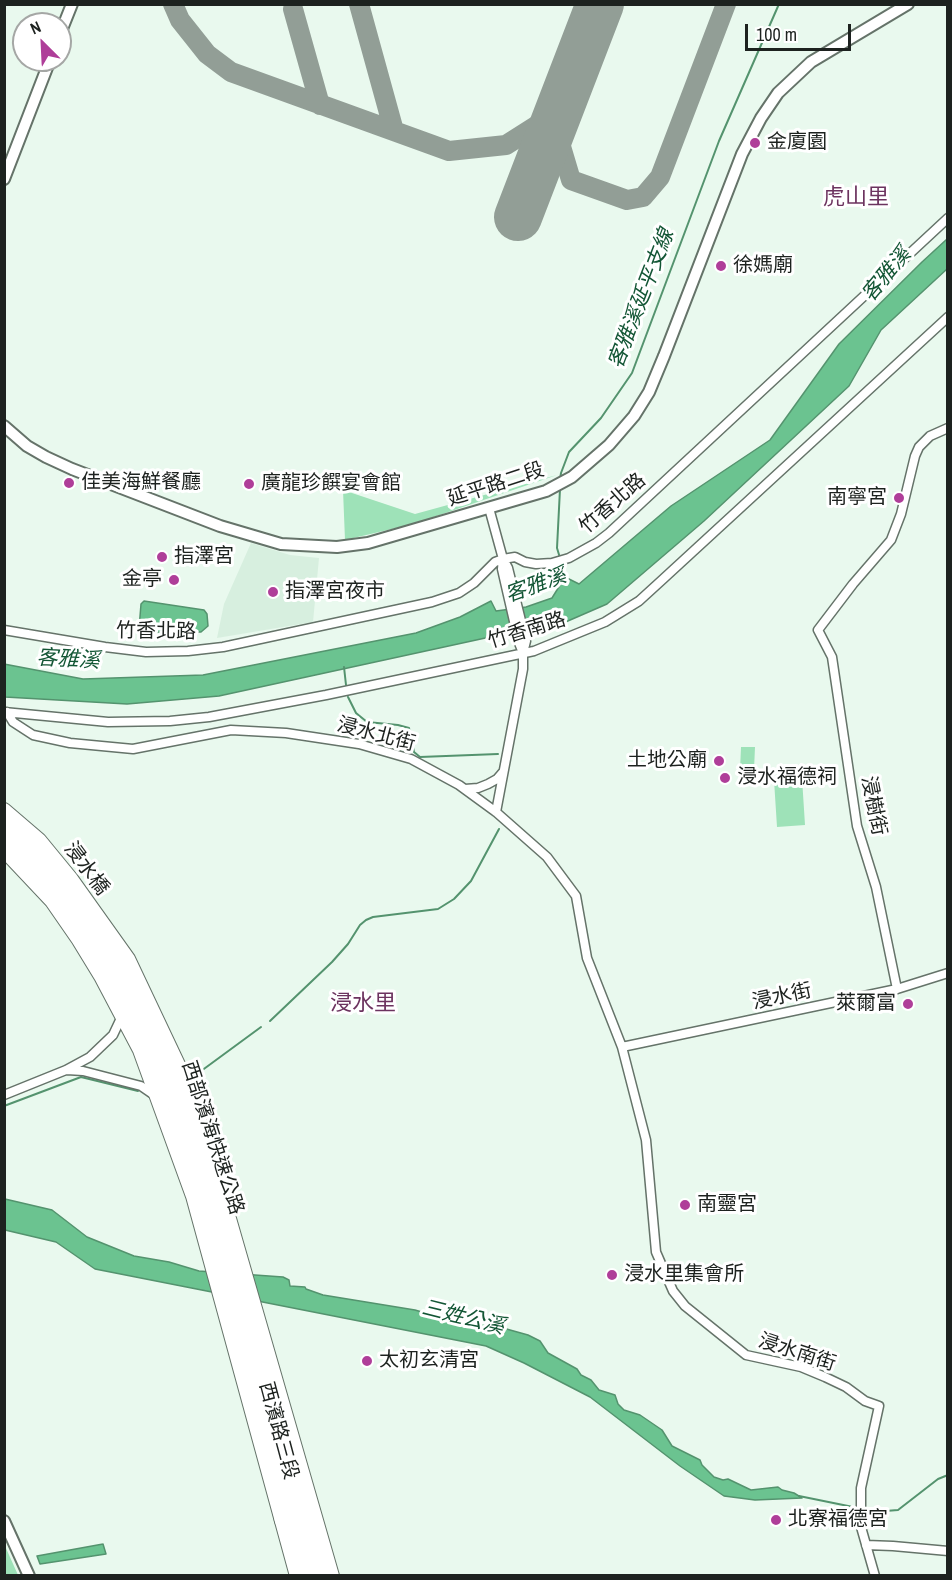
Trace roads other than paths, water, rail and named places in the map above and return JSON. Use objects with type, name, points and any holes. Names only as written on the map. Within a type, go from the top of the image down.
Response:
[{"type":"main road","name":"浸水橋","points":[[4,810],[39,840],[71,879],[114,967]]},
{"type":"main road","name":"浸水橋","points":[[4,822],[31,847],[91,924],[114,967]]},
{"type":"main road","name":"浸水橋","points":[[4,836],[23,855],[114,967]]},
{"type":"main road","points":[[4,850],[114,967],[180,1069],[204,1132],[232,1262],[237,1298],[282,1521]]},
{"type":"main road","points":[[114,967],[122,1016],[140,1050],[158,1097],[193,1196],[209,1251],[237,1298]]},
{"type":"main road","name":"西部濱海快速公路","points":[[114,967],[175,1107],[232,1262]]},
{"type":"main road","points":[[232,1262],[237,1298],[319,1575]]},
{"type":"main road","name":"西濱路三段","points":[[237,1298],[282,1521],[297,1575]]},
{"type":"main road","name":"西濱路三段","points":[[237,1298],[332,1575]]},
{"type":"main road","points":[[250,1365],[308,1575]]},
{"type":"main road","points":[[291,1477],[326,1575]]},
{"type":"street","name":"延平路二段","points":[[4,426],[27,446],[72,469],[220,526],[281,544],[337,547],[368,543],[546,491],[572,477],[609,445],[634,416],[649,392],[741,154],[778,93],[811,62],[908,4]]},
{"type":"street","points":[[4,179],[45,72]]},
{"type":"street","name":"竹香北路","points":[[4,630],[146,652],[223,648],[432,602],[459,592],[474,583],[495,562],[503,559],[515,557],[536,564],[552,563],[569,558],[597,543],[609,533],[948,218]]},
{"type":"street","name":"竹香南路","points":[[6,712],[108,722],[170,721],[209,717],[534,651],[605,622],[639,601],[948,317]]},
{"type":"street","name":"浸樹街","points":[[897,988],[876,887],[857,826],[832,657],[818,630],[852,584],[891,540],[919,447],[930,436],[948,428]]},
{"type":"street","points":[[489,508],[503,559],[523,653],[523,669],[496,812]]},
{"type":"street","name":"浸水北街","points":[[6,712],[14,722],[33,735],[70,742],[133,749],[231,730],[286,733],[359,744],[411,759],[465,789],[496,812],[547,857],[576,896],[587,958],[622,1047]]},
{"type":"street","points":[[465,789],[488,784],[503,772]]},
{"type":"street","name":"浸水街","points":[[622,1047],[897,988],[948,973]]},
{"type":"street","points":[[4,1095],[66,1070],[90,1057],[113,1035],[122,1016]]},
{"type":"street","name":"浸水南街","points":[[622,1047],[646,1140],[656,1252],[673,1291],[685,1306],[746,1354],[801,1367],[846,1387],[865,1401],[879,1406],[861,1488],[861,1527],[866,1545]]},
{"type":"street","points":[[66,1070],[84,1071],[141,1086],[158,1097]]},
{"type":"street","points":[[4,1521],[29,1575]]},
{"type":"street","points":[[875,1575],[866,1545],[948,1551]]},
{"type":"waterway","name":"客雅溪延平支線","points":[[560,480],[569,452],[601,418],[632,373],[719,141],[779,4]]},
{"type":"waterway","name":"客雅溪延平支線","points":[[560,489],[557,548],[560,558]]},
{"type":"waterway","name":"客雅溪延平支線","points":[[562,563],[566,578]]},
{"type":"waterway","points":[[344,667],[346,685]]},
{"type":"waterway","points":[[348,697],[356,713],[367,722],[409,728],[414,752],[420,757],[498,754]]},
{"type":"waterway","points":[[270,1021],[332,962],[366,920],[373,917],[438,909],[454,899],[471,881],[499,829]]},
{"type":"waterway","points":[[197,1074],[261,1027]]},
{"type":"waterway","points":[[4,1106],[81,1077],[138,1091]]},
{"type":"waterway","name":"三姓公溪","points":[[863,1510],[873,1512],[898,1510],[938,1479],[948,1475]]},
{"type":"waterway","name":"三姓公溪","points":[[799,1496],[858,1508]]},
{"type":"place","name":"金廈園","points":[[755,143]]},
{"type":"place","name":"徐媽廟","points":[[721,266]]},
{"type":"place","name":"佳美海鮮餐廳","points":[[69,483]]},
{"type":"place","name":"廣龍珍饌宴會館","points":[[249,484]]},
{"type":"place","name":"南寧宮","points":[[899,498]]},
{"type":"place","name":"指澤宮","points":[[162,557]]},
{"type":"place","name":"金亭","points":[[174,580]]},
{"type":"place","name":"指澤宮夜市","points":[[273,592]]},
{"type":"place","name":"土地公廟","points":[[719,761]]},
{"type":"place","name":"浸水福德祠","points":[[725,778]]},
{"type":"place","name":"萊爾富","points":[[908,1004]]},
{"type":"place","name":"南靈宮","points":[[685,1205]]},
{"type":"place","name":"浸水里集會所","points":[[612,1275]]},
{"type":"place","name":"太初玄清宮","points":[[367,1361]]},
{"type":"place","name":"北寮福德宮","points":[[776,1520]]},
{"type":"district","name":"虎山里","points":[[856,198]]},
{"type":"district","name":"浸水里","points":[[363,1004]]},
{"type":"water label","name":"客雅溪","points":[[887,275]]},
{"type":"water label","name":"客雅溪","points":[[536,586]]},
{"type":"water label","name":"客雅溪","points":[[68,660]]}]
